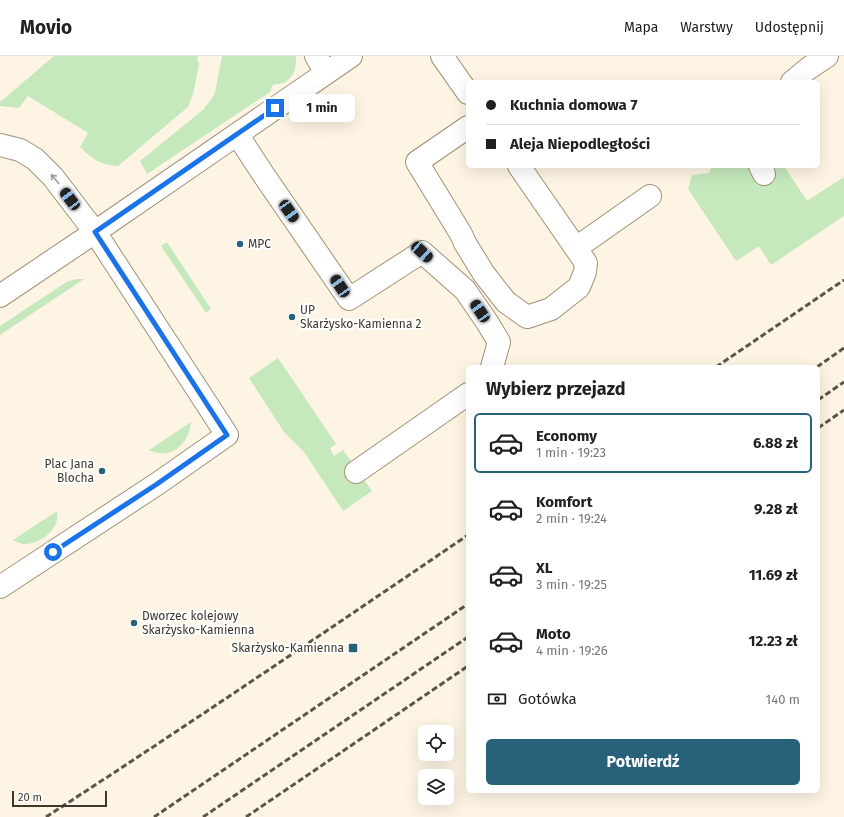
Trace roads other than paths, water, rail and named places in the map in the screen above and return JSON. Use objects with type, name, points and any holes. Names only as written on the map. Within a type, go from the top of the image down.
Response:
[{"type":"street","points":[[0,296],[237,134],[321,64],[351,56]]},
{"type":"street","points":[[442,56],[466,90]]},
{"type":"street","points":[[794,80],[827,56]]},
{"type":"street","points":[[466,128],[417,162],[484,274],[506,302],[527,317],[551,309],[579,287],[585,272],[586,263],[520,168]]},
{"type":"street","points":[[237,134],[349,299],[422,252],[465,290],[487,322],[499,342],[493,365]]},
{"type":"street","points":[[0,145],[20,150],[35,159],[53,177],[95,232],[227,435],[157,484],[0,587]]},
{"type":"street","points":[[576,248],[650,196]]},
{"type":"street","points":[[356,472],[466,395]]},
{"type":"railway","points":[[719,365],[844,280]]},
{"type":"railway","points":[[820,365],[844,348]]},
{"type":"railway","points":[[820,399],[844,382]]},
{"type":"railway","points":[[820,427],[844,410]]},
{"type":"railway","points":[[46,817],[466,536]]},
{"type":"railway","points":[[154,817],[466,605]]},
{"type":"railway","points":[[203,817],[466,638]]},
{"type":"railway","points":[[246,817],[466,667]]},
{"type":"place","name":"MPC","points":[[240,244]]},
{"type":"place","name":"UP Skarżysko-Kamienna 2","points":[[292,317]]},
{"type":"place","name":"Plac Jana Blocha","points":[[102,471]]},
{"type":"place","name":"Dworzec kolejowy Skarżysko-Kamienna","points":[[134,623]]},
{"type":"place","name":"Skarżysko-Kamienna","points":[[353,648]]}]
